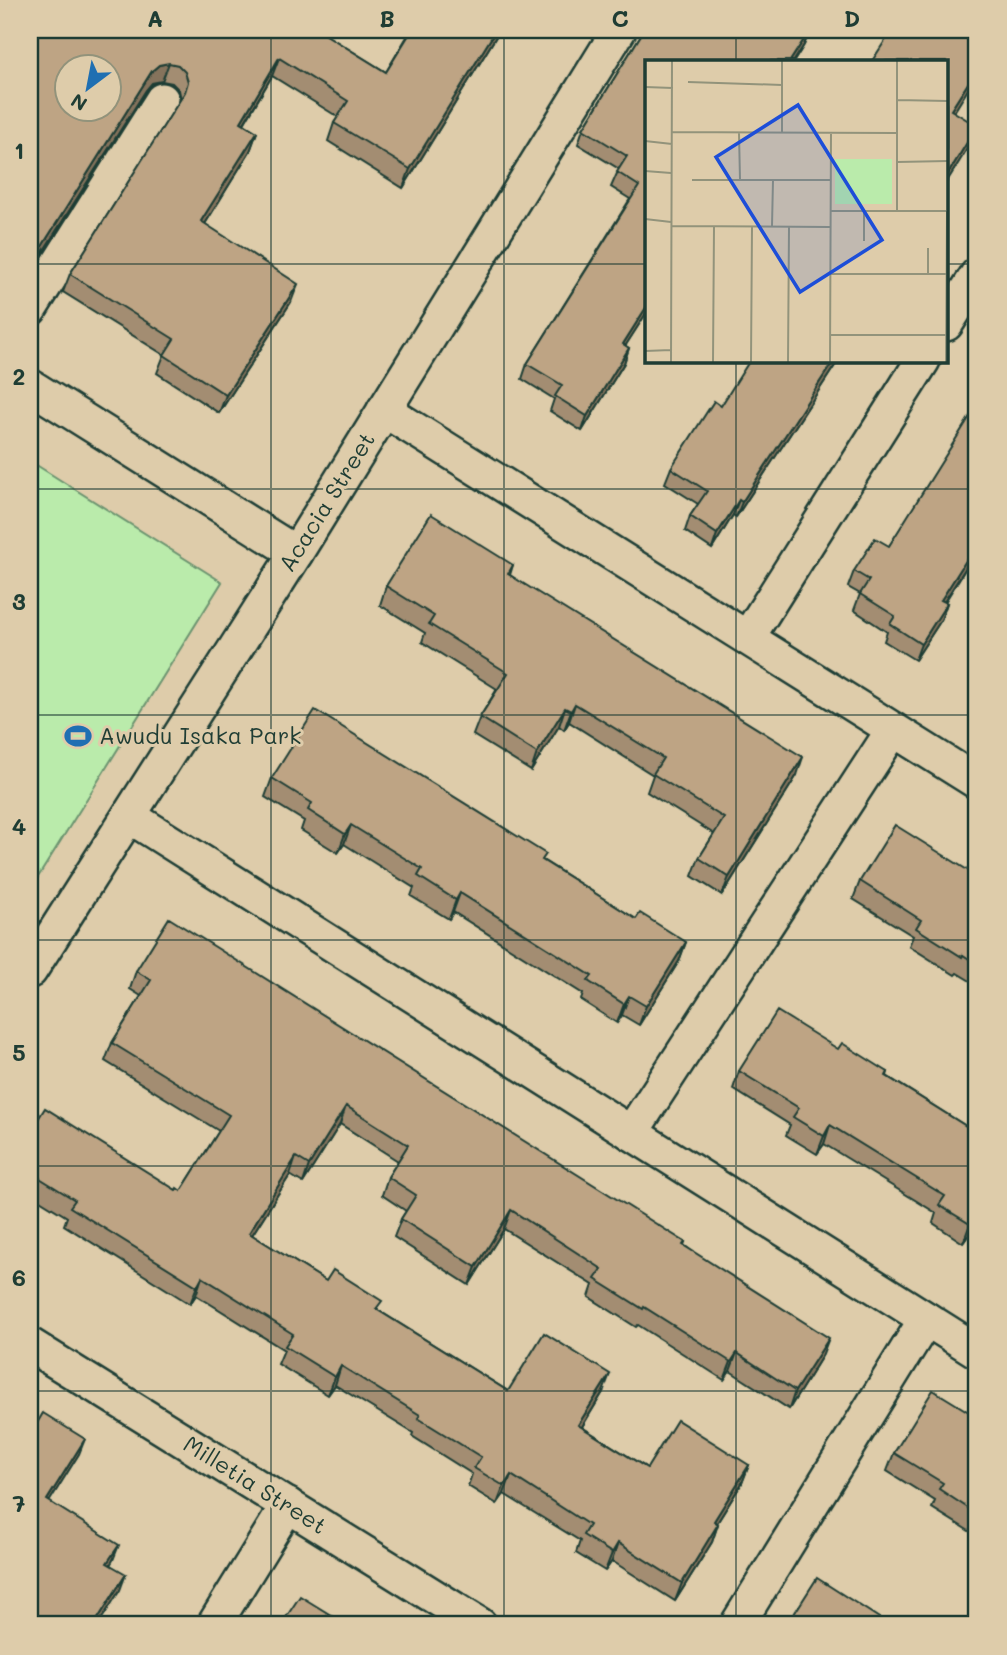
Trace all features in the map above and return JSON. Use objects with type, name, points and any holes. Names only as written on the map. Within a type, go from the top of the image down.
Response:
[{"type":"street","name":"Acacia Street","points":[[30,971],[296,553],[619,30]]},
{"type":"street","points":[[30,309],[162,100]]},
{"type":"street","points":[[948,321],[977,275]]},
{"type":"street","points":[[748,637],[922,362]]},
{"type":"street","points":[[30,386],[296,553]]},
{"type":"street","points":[[384,410],[977,782]]},
{"type":"street","points":[[631,1133],[892,730]]},
{"type":"street","points":[[129,817],[977,1351]]},
{"type":"street","points":[[737,1625],[926,1319]]},
{"type":"street","name":"Milletia Street","points":[[30,1345],[480,1625]]},
{"type":"street","points":[[214,1625],[288,1506]]},
{"type":"green space","name":"Awudu Isaka Park","points":[[30,461],[222,582],[30,890]]},
{"type":"building","points":[[30,30],[318,30],[386,72],[412,30],[496,30],[410,169],[334,123],[348,101],[279,58],[241,122],[257,132],[201,221],[298,284],[226,395],[164,355],[174,339],[70,274],[185,92],[188,82],[185,72],[178,65],[159,65],[152,71],[122,119],[122,52],[52,52],[52,122],[120,122],[39,251],[30,245]]},
{"type":"building","points":[[644,30],[810,30],[791,60],[645,60],[645,309],[623,344],[629,348],[587,416],[555,396],[562,385],[527,364],[639,186],[617,172],[627,156],[583,129]]},
{"type":"building","points":[[892,30],[977,30],[977,69],[951,110],[977,126],[948,174],[948,60],[873,60]]},
{"type":"building","points":[[749,362],[833,362],[742,502],[739,500],[717,534],[690,516],[707,491],[671,468],[714,401],[721,406]]},
{"type":"building","points":[[974,410],[977,412],[977,543],[941,600],[947,603],[921,644],[890,624],[895,616],[860,594],[869,580],[854,571],[875,538],[889,546]]},
{"type":"building","points":[[431,514],[513,565],[508,574],[803,757],[729,877],[699,858],[724,818],[653,774],[663,758],[575,704],[571,711],[565,708],[537,753],[480,717],[508,673],[429,624],[434,616],[386,586]]},
{"type":"building","points":[[315,710],[546,854],[542,860],[636,919],[640,913],[686,942],[646,1006],[629,996],[624,1004],[588,981],[592,976],[460,893],[456,900],[418,876],[422,869],[351,825],[345,834],[308,810],[312,803],[272,778]]},
{"type":"building","points":[[895,825],[977,876],[977,964],[916,928],[921,920],[860,881]]},
{"type":"building","points":[[169,918],[685,1242],[683,1245],[829,1338],[795,1391],[737,1353],[731,1362],[595,1279],[602,1269],[511,1210],[476,1267],[401,1219],[416,1195],[388,1177],[408,1145],[346,1106],[309,1165],[296,1157],[249,1233],[326,1281],[333,1270],[382,1301],[376,1309],[508,1391],[544,1333],[610,1374],[578,1425],[647,1468],[677,1420],[749,1465],[714,1521],[718,1524],[682,1583],[618,1543],[612,1553],[583,1535],[589,1525],[511,1475],[504,1486],[474,1468],[481,1457],[418,1418],[420,1415],[341,1366],[335,1377],[285,1346],[293,1334],[202,1277],[197,1286],[70,1207],[75,1200],[30,1172],[30,1132],[45,1108],[181,1191],[229,1115],[112,1043],[151,980],[136,971]]},
{"type":"building","points":[[777,1011],[838,1049],[842,1043],[888,1072],[886,1076],[977,1133],[977,1215],[970,1224],[939,1205],[945,1196],[830,1125],[824,1136],[793,1117],[799,1108],[739,1071]]},
{"type":"building","points":[[933,1390],[977,1417],[977,1514],[939,1489],[943,1483],[894,1453]]},
{"type":"building","points":[[43,1413],[85,1439],[47,1500],[119,1545],[107,1563],[126,1574],[94,1625],[30,1625],[30,1435]]},
{"type":"building","points":[[817,1578],[890,1625],[787,1625]]},
{"type":"building","points":[[300,1596],[347,1625],[281,1625]]},
{"type":"place","name":"Awudu Isaka Park","points":[[78,736]]}]
